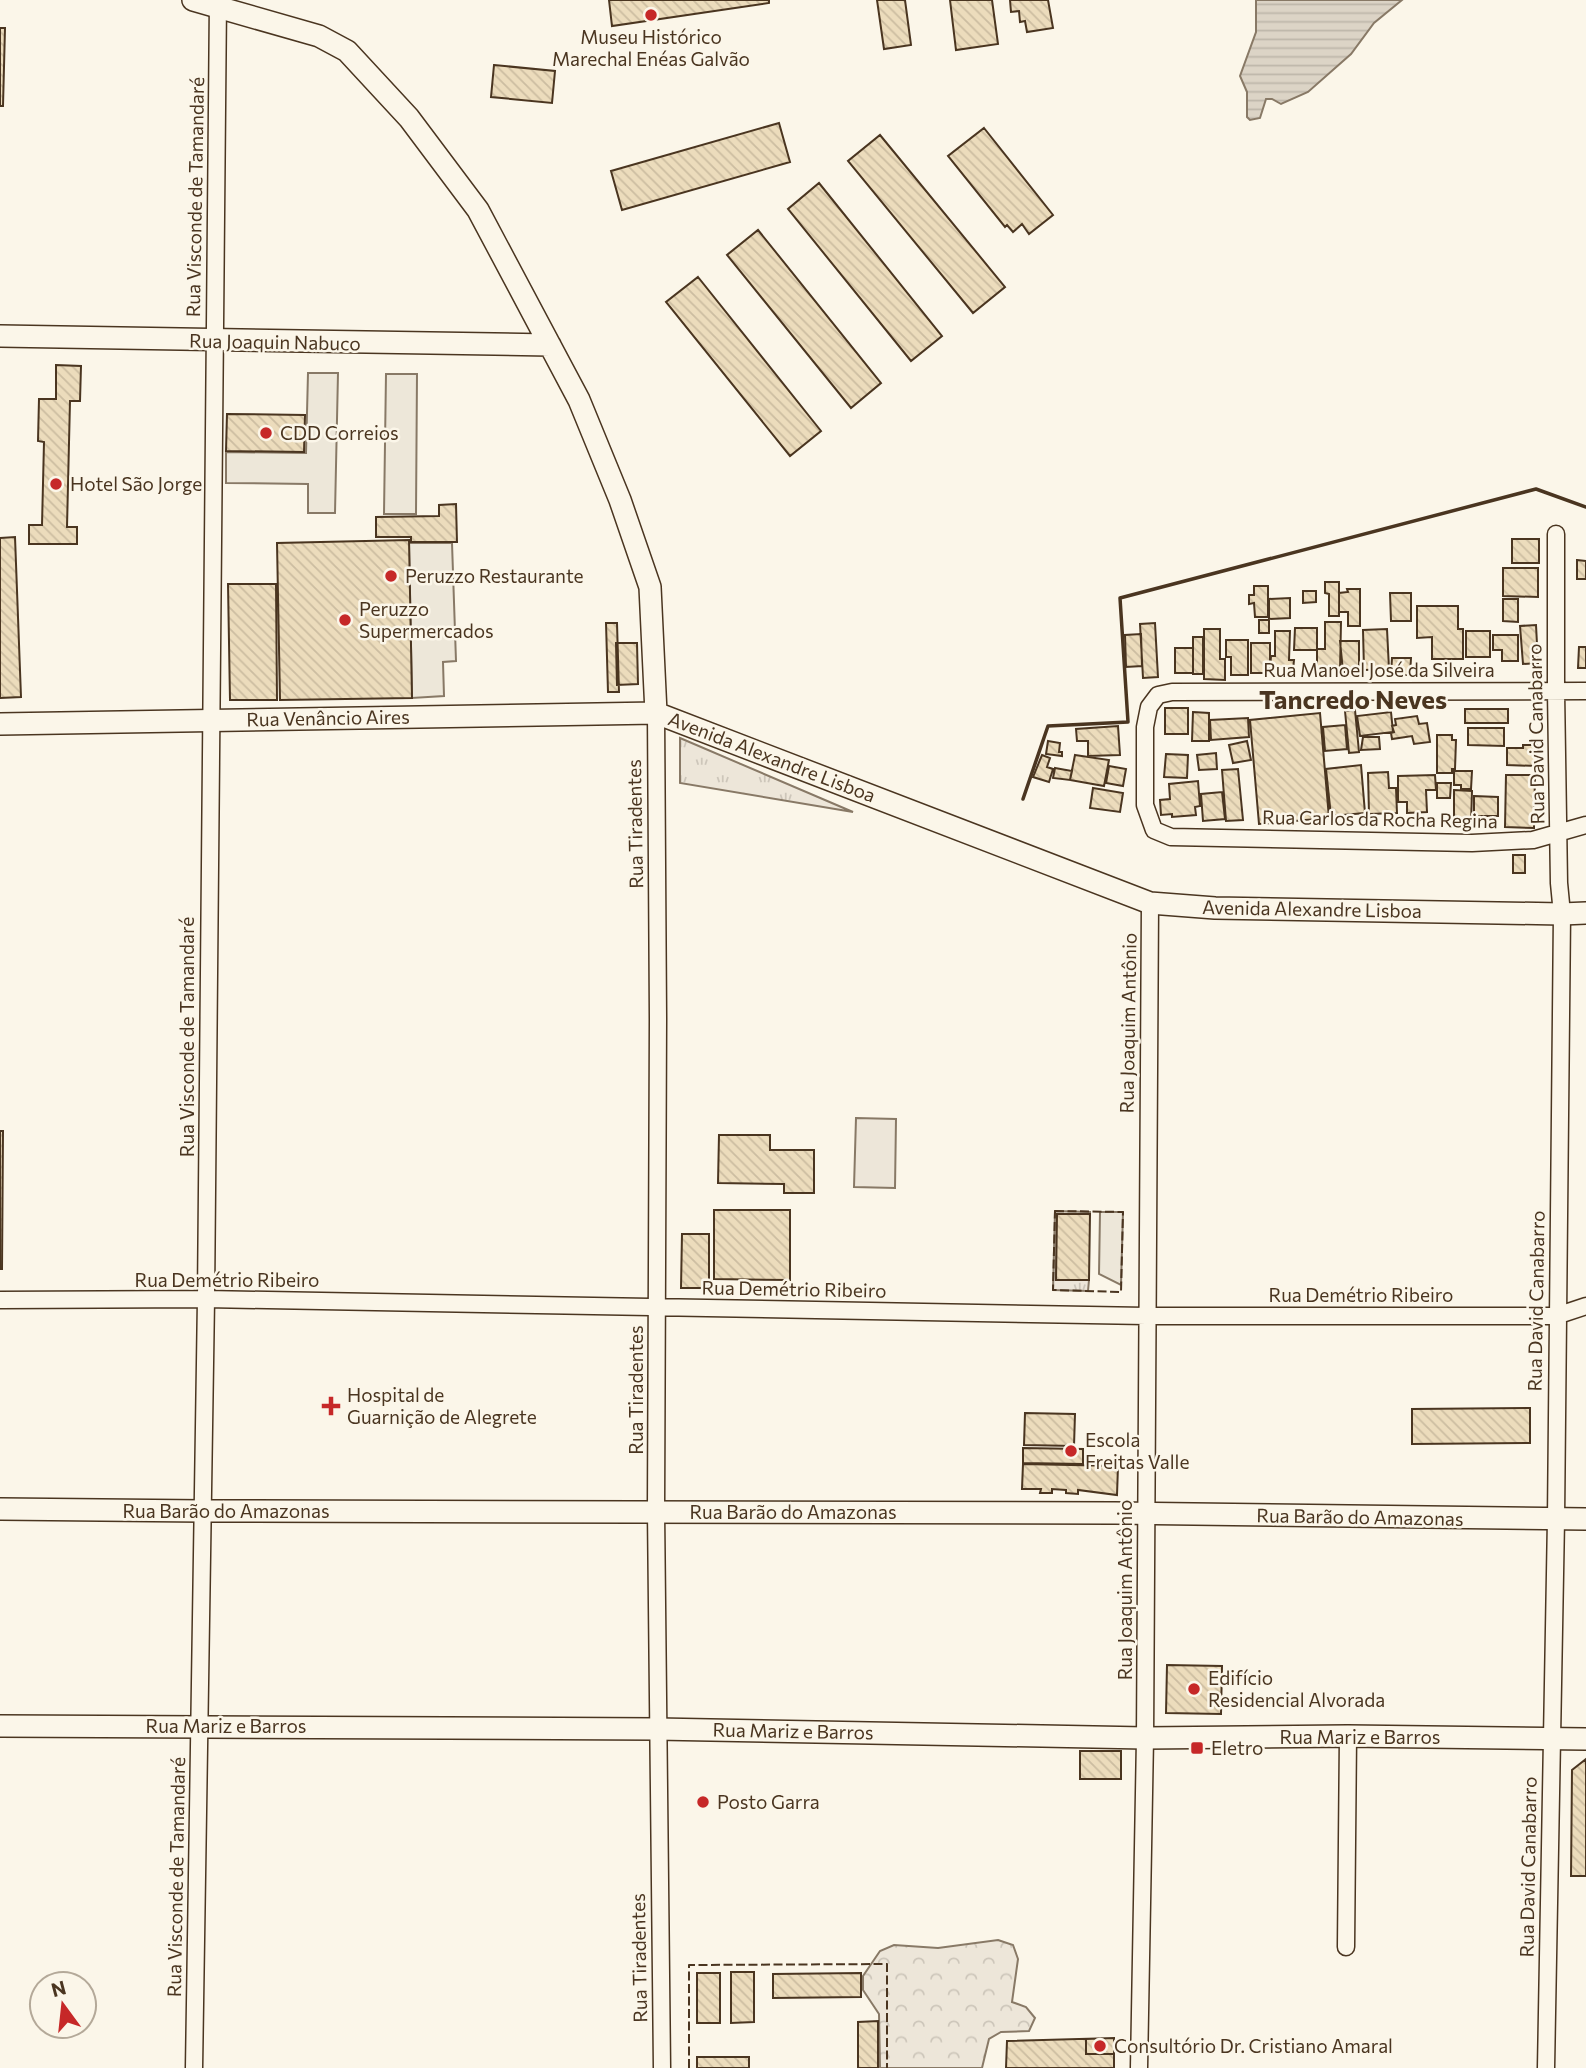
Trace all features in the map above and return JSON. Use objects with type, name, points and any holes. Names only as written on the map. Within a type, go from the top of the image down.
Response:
[{"type":"street","name":"Avenida Alexandre Lisboa","points":[[193,0],[218,3],[319,36],[347,51],[409,118],[478,210],[579,400],[620,500],[650,587],[656,713],[1150,903],[1215,908],[1586,913]]},
{"type":"street","name":"Rua Visconde de Tamandaré","points":[[194,2068],[206,1299],[218,3]]},
{"type":"street","name":"Rua Joaquin Nabuco","points":[[0,337],[550,345]]},
{"type":"street","name":"Rua David Canabarro","points":[[1546,2068],[1556,1519],[1562,914],[1556,691],[1556,534]]},
{"type":"street","name":"Rua Manoel José da Silveira","points":[[1171,837],[1154,830],[1145,805],[1145,727],[1149,707],[1158,695],[1172,692],[1586,691]]},
{"type":"street","name":"Rua Venâncio Aires","points":[[0,724],[656,713]]},
{"type":"street","name":"Rua Tiradentes","points":[[656,713],[656,1511],[662,2068]]},
{"type":"street","name":"Rua Carlos da Rocha Regina","points":[[1171,837],[1472,843],[1533,840],[1586,825]]},
{"type":"street","name":"Rua Joaquim Antônio","points":[[1139,2068],[1145,1738],[1150,903]]},
{"type":"street","name":"Rua Demétrio Ribeiro","points":[[0,1300],[206,1299],[1146,1316],[1556,1316],[1586,1306]]},
{"type":"street","name":"Rua Barão do Amazonas","points":[[0,1509],[1146,1514],[1586,1519]]},
{"type":"street","name":"Rua Mariz e Barros","points":[[0,1726],[657,1729],[1145,1738],[1348,1736],[1586,1739]]},
{"type":"street","points":[[1346,1947],[1348,1736]]},
{"type":"green space","points":[[680,738],[853,812],[680,783]]},
{"type":"green space","points":[[856,1118],[896,1119],[895,1188],[854,1187]]},
{"type":"green space","points":[[1055,1211],[1090,1212],[1057,1214],[1056,1279],[1089,1280],[1088,1291],[1053,1290]]},
{"type":"green space","points":[[998,1940],[1013,1945],[1018,1959],[1012,2002],[1026,2007],[1035,2018],[1029,2031],[1001,2032],[989,2039],[982,2068],[880,2068],[879,2014],[863,1990],[863,1976],[880,1951],[894,1945],[938,1948]]},
{"type":"shaded area","points":[[1256,0],[1402,0],[1374,23],[1351,54],[1308,92],[1281,104],[1266,99],[1260,118],[1250,120],[1247,117],[1247,92],[1240,76],[1256,32]]},
{"type":"shaded area","points":[[308,373],[338,373],[335,513],[308,513],[308,484],[226,483],[226,452],[306,453]]},
{"type":"shaded area","points":[[386,374],[417,374],[416,514],[384,514]]},
{"type":"shaded area","points":[[409,543],[452,543],[456,661],[443,662],[444,696],[412,698]]},
{"type":"shaded area","points":[[1100,1212],[1123,1212],[1121,1285],[1099,1274]]},
{"type":"building","name":"Museu Histórico Marechal Enéas Galvão","points":[[609,0],[769,0],[769,3],[612,26]]},
{"type":"building","points":[[877,0],[905,0],[911,45],[884,49]]},
{"type":"building","points":[[950,0],[992,0],[998,44],[956,50]]},
{"type":"building","points":[[1010,0],[1048,0],[1053,28],[1027,32],[1025,21],[1020,22],[1019,11],[1011,12]]},
{"type":"building","points":[[0,28],[5,28],[3,106],[0,106]]},
{"type":"building","points":[[494,65],[555,71],[552,103],[491,97]]},
{"type":"building","points":[[779,123],[790,162],[622,210],[611,171]]},
{"type":"building","points":[[984,128],[1053,215],[1029,234],[1022,224],[1013,232],[1007,225],[1005,227],[948,156]]},
{"type":"building","points":[[880,135],[1005,287],[973,313],[848,161]]},
{"type":"building","points":[[819,183],[942,336],[911,361],[788,209]]},
{"type":"building","points":[[758,230],[881,383],[851,408],[727,255]]},
{"type":"building","points":[[698,277],[821,431],[790,456],[666,302]]},
{"type":"building","name":"Hotel São Jorge","points":[[56,365],[81,366],[80,401],[70,401],[67,527],[77,527],[77,544],[29,544],[29,525],[42,525],[44,442],[38,441],[39,399],[56,399]]},
{"type":"building","name":"CDD Correios","points":[[227,414],[305,415],[304,452],[226,451]]},
{"type":"building","points":[[456,504],[457,542],[411,542],[411,537],[376,537],[376,517],[439,516],[439,505]]},
{"type":"building","points":[[15,537],[21,697],[0,698],[0,538]]},
{"type":"building","points":[[1512,539],[1539,539],[1539,563],[1512,563]]},
{"type":"building","name":"Peruzzo Supermercados","points":[[409,540],[412,698],[280,700],[277,543]]},
{"type":"building","points":[[1577,560],[1586,561],[1586,579],[1577,579]]},
{"type":"building","points":[[1503,568],[1538,568],[1538,597],[1503,596]]},
{"type":"building","points":[[1325,582],[1339,582],[1339,616],[1329,616],[1329,594],[1325,593]]},
{"type":"building","points":[[228,584],[276,584],[277,700],[230,700]]},
{"type":"building","points":[[1254,586],[1268,586],[1268,617],[1255,617],[1254,603],[1249,604],[1249,595],[1254,595]]},
{"type":"building","points":[[1347,589],[1360,589],[1360,626],[1348,626],[1348,612],[1339,612],[1339,593],[1348,592]]},
{"type":"building","points":[[1303,591],[1316,591],[1316,602],[1303,603]]},
{"type":"building","points":[[1390,593],[1411,593],[1411,621],[1391,621]]},
{"type":"building","points":[[1290,598],[1290,618],[1269,619],[1269,599]]},
{"type":"building","points":[[1503,599],[1518,599],[1518,622],[1503,621]]},
{"type":"building","points":[[1417,606],[1458,606],[1458,629],[1463,629],[1463,659],[1432,659],[1432,637],[1417,638]]},
{"type":"building","points":[[1259,620],[1269,620],[1269,633],[1259,633]]},
{"type":"building","points":[[1325,622],[1341,622],[1340,671],[1317,671],[1317,649],[1325,649]]},
{"type":"building","points":[[606,623],[617,623],[619,692],[608,692]]},
{"type":"building","points":[[1155,623],[1158,677],[1143,678],[1140,624]]},
{"type":"building","points":[[1536,625],[1538,663],[1523,664],[1520,626]]},
{"type":"building","points":[[1295,628],[1317,628],[1317,650],[1294,650]]},
{"type":"building","points":[[1204,629],[1220,629],[1220,659],[1225,659],[1225,680],[1204,679]]},
{"type":"building","points":[[1387,629],[1389,669],[1364,670],[1363,630]]},
{"type":"building","points":[[1275,631],[1290,631],[1289,660],[1294,660],[1293,670],[1270,670],[1271,656],[1275,656]]},
{"type":"building","points":[[1466,631],[1490,631],[1490,657],[1466,657]]},
{"type":"building","points":[[1141,634],[1142,666],[1126,667],[1125,635]]},
{"type":"building","points":[[1493,635],[1518,635],[1518,661],[1502,661],[1502,650],[1493,650]]},
{"type":"building","points":[[1193,637],[1203,637],[1203,674],[1193,674]]},
{"type":"building","points":[[1226,640],[1248,640],[1248,675],[1231,675],[1231,657],[1226,657]]},
{"type":"building","points":[[1340,641],[1359,641],[1359,676],[1340,672],[1343,671]]},
{"type":"building","points":[[616,643],[637,643],[638,684],[617,685]]},
{"type":"building","points":[[1251,643],[1270,643],[1270,673],[1251,673]]},
{"type":"building","points":[[1579,647],[1586,647],[1586,668],[1578,668]]},
{"type":"building","points":[[1175,648],[1193,648],[1193,673],[1175,673]]},
{"type":"building","points":[[1392,658],[1411,658],[1410,675],[1391,675]]},
{"type":"building","points":[[1165,708],[1188,708],[1188,734],[1165,734]]},
{"type":"building","points":[[1465,709],[1508,709],[1508,723],[1465,723]]},
{"type":"building","points":[[1355,710],[1359,752],[1349,753],[1345,711]]},
{"type":"building","points":[[1193,712],[1209,713],[1209,741],[1192,741]]},
{"type":"building","points":[[1391,712],[1393,732],[1360,736],[1357,716]]},
{"type":"building","points":[[1320,713],[1329,818],[1259,824],[1250,720]]},
{"type":"building","points":[[1417,716],[1419,724],[1427,723],[1430,742],[1414,744],[1412,736],[1392,739],[1395,719]]},
{"type":"building","points":[[1248,718],[1249,737],[1211,740],[1210,720]]},
{"type":"building","points":[[1345,725],[1347,749],[1325,751],[1323,727]]},
{"type":"building","points":[[1118,726],[1120,755],[1088,756],[1088,741],[1077,741],[1076,729]]},
{"type":"building","points":[[1468,728],[1504,728],[1504,746],[1468,745]]},
{"type":"building","points":[[1437,735],[1452,735],[1452,740],[1456,740],[1455,769],[1452,769],[1452,773],[1437,773]]},
{"type":"building","points":[[1363,737],[1379,737],[1380,749],[1361,750]]},
{"type":"building","points":[[1048,741],[1060,743],[1059,752],[1062,752],[1062,756],[1046,754]]},
{"type":"building","points":[[1247,741],[1251,760],[1233,763],[1229,745]]},
{"type":"building","points":[[1523,745],[1537,745],[1537,766],[1507,765],[1507,748],[1523,748]]},
{"type":"building","points":[[1216,753],[1217,769],[1199,770],[1197,755]]},
{"type":"building","points":[[1166,754],[1188,755],[1187,778],[1164,777]]},
{"type":"building","points":[[1042,755],[1050,758],[1047,767],[1053,769],[1049,782],[1033,777]]},
{"type":"building","points":[[1075,755],[1109,760],[1104,786],[1070,780]]},
{"type":"building","points":[[1361,765],[1365,813],[1331,816],[1326,769]]},
{"type":"building","points":[[1109,766],[1126,769],[1123,786],[1106,783]]},
{"type":"building","points":[[1055,768],[1072,771],[1070,780],[1053,778]]},
{"type":"building","points":[[1238,769],[1243,820],[1226,821],[1222,770]]},
{"type":"building","points":[[1454,771],[1472,771],[1471,789],[1461,789],[1461,785],[1454,785]]},
{"type":"building","points":[[1388,772],[1389,788],[1396,788],[1397,813],[1369,814],[1368,773]]},
{"type":"building","points":[[1435,775],[1436,790],[1426,790],[1427,812],[1407,813],[1407,802],[1398,802],[1398,776]]},
{"type":"building","points":[[1506,775],[1535,775],[1534,828],[1505,827]]},
{"type":"building","points":[[1198,781],[1200,806],[1195,807],[1196,815],[1161,815],[1160,800],[1170,799],[1169,784]]},
{"type":"building","points":[[1437,783],[1451,783],[1450,798],[1437,798]]},
{"type":"building","points":[[1093,788],[1123,793],[1120,812],[1090,808]]},
{"type":"building","points":[[1454,790],[1472,791],[1471,825],[1454,825]]},
{"type":"building","points":[[1222,792],[1225,819],[1203,821],[1201,794]]},
{"type":"building","points":[[1474,796],[1498,797],[1498,816],[1474,816]]},
{"type":"building","points":[[1513,855],[1525,855],[1525,873],[1513,873]]},
{"type":"building","points":[[0,1131],[3,1131],[2,1269],[0,1269]]},
{"type":"building","points":[[719,1135],[770,1135],[770,1150],[814,1150],[814,1193],[784,1193],[784,1184],[718,1183]]},
{"type":"building","points":[[714,1210],[790,1210],[790,1280],[714,1279]]},
{"type":"building","points":[[1057,1214],[1090,1214],[1089,1280],[1056,1280]]},
{"type":"building","points":[[682,1234],[709,1234],[709,1288],[681,1288]]},
{"type":"building","points":[[1530,1408],[1530,1443],[1412,1444],[1412,1409]]},
{"type":"building","points":[[1025,1413],[1075,1414],[1074,1446],[1024,1445]]},
{"type":"building","points":[[1023,1448],[1083,1449],[1083,1464],[1023,1463]]},
{"type":"building","points":[[1023,1464],[1118,1466],[1117,1495],[1078,1490],[1078,1494],[1066,1493],[1066,1490],[1052,1489],[1052,1493],[1040,1493],[1041,1489],[1022,1489]]},
{"type":"building","name":"Edifício Residencial Alvorada","points":[[1167,1665],[1222,1666],[1221,1714],[1166,1713]]},
{"type":"building","points":[[1080,1751],[1121,1751],[1121,1779],[1080,1779]]},
{"type":"building","points":[[1586,1759],[1586,1876],[1571,1876],[1572,1770]]},
{"type":"building","points":[[731,1972],[754,1972],[754,2022],[731,2023]]},
{"type":"building","points":[[697,1973],[720,1973],[720,2023],[697,2023]]},
{"type":"building","points":[[861,1973],[861,1997],[773,1998],[773,1974]]},
{"type":"building","points":[[878,2021],[878,2068],[858,2068],[858,2022]]},
{"type":"building","points":[[1114,2038],[1114,2068],[1006,2068],[1007,2041]]},
{"type":"building","name":"Consultório Dr. Cristiano Amaral","points":[[1114,2038],[1114,2054],[1086,2054],[1086,2039]]},
{"type":"building","points":[[697,2057],[749,2057],[749,2068],[697,2068]]},
{"type":"fence","points":[[1055,1211],[1123,1212],[1121,1292],[1053,1290],[1055,1211]]},
{"type":"fence","points":[[689,2068],[689,1965],[887,1964],[887,2068]]},
{"type":"wall","points":[[1023,799],[1048,726],[1128,722],[1120,598],[1536,489],[1586,507]]},
{"type":"place","name":"Museu Histórico Marechal Enéas Galvão","points":[[651,15]]},
{"type":"place","name":"CDD Correios","points":[[266,433]]},
{"type":"place","name":"Hotel São Jorge","points":[[56,484]]},
{"type":"place","name":"Peruzzo Restaurante","points":[[391,576]]},
{"type":"place","name":"Peruzzo Supermercados","points":[[345,620]]},
{"type":"place","name":"Hospital de Guarnição de Alegrete","points":[[331,1406]]},
{"type":"place","name":"Escola Freitas Valle","points":[[1071,1451]]},
{"type":"place","name":"Edifício Residencial Alvorada","points":[[1194,1689]]},
{"type":"place","name":"Eletro","points":[[1197,1748]]},
{"type":"place","name":"Posto Garra","points":[[703,1802]]},
{"type":"place","name":"Consultório Dr. Cristiano Amaral","points":[[1100,2046]]},
{"type":"district","name":"Tancredo Neves","points":[[1353,700]]}]
